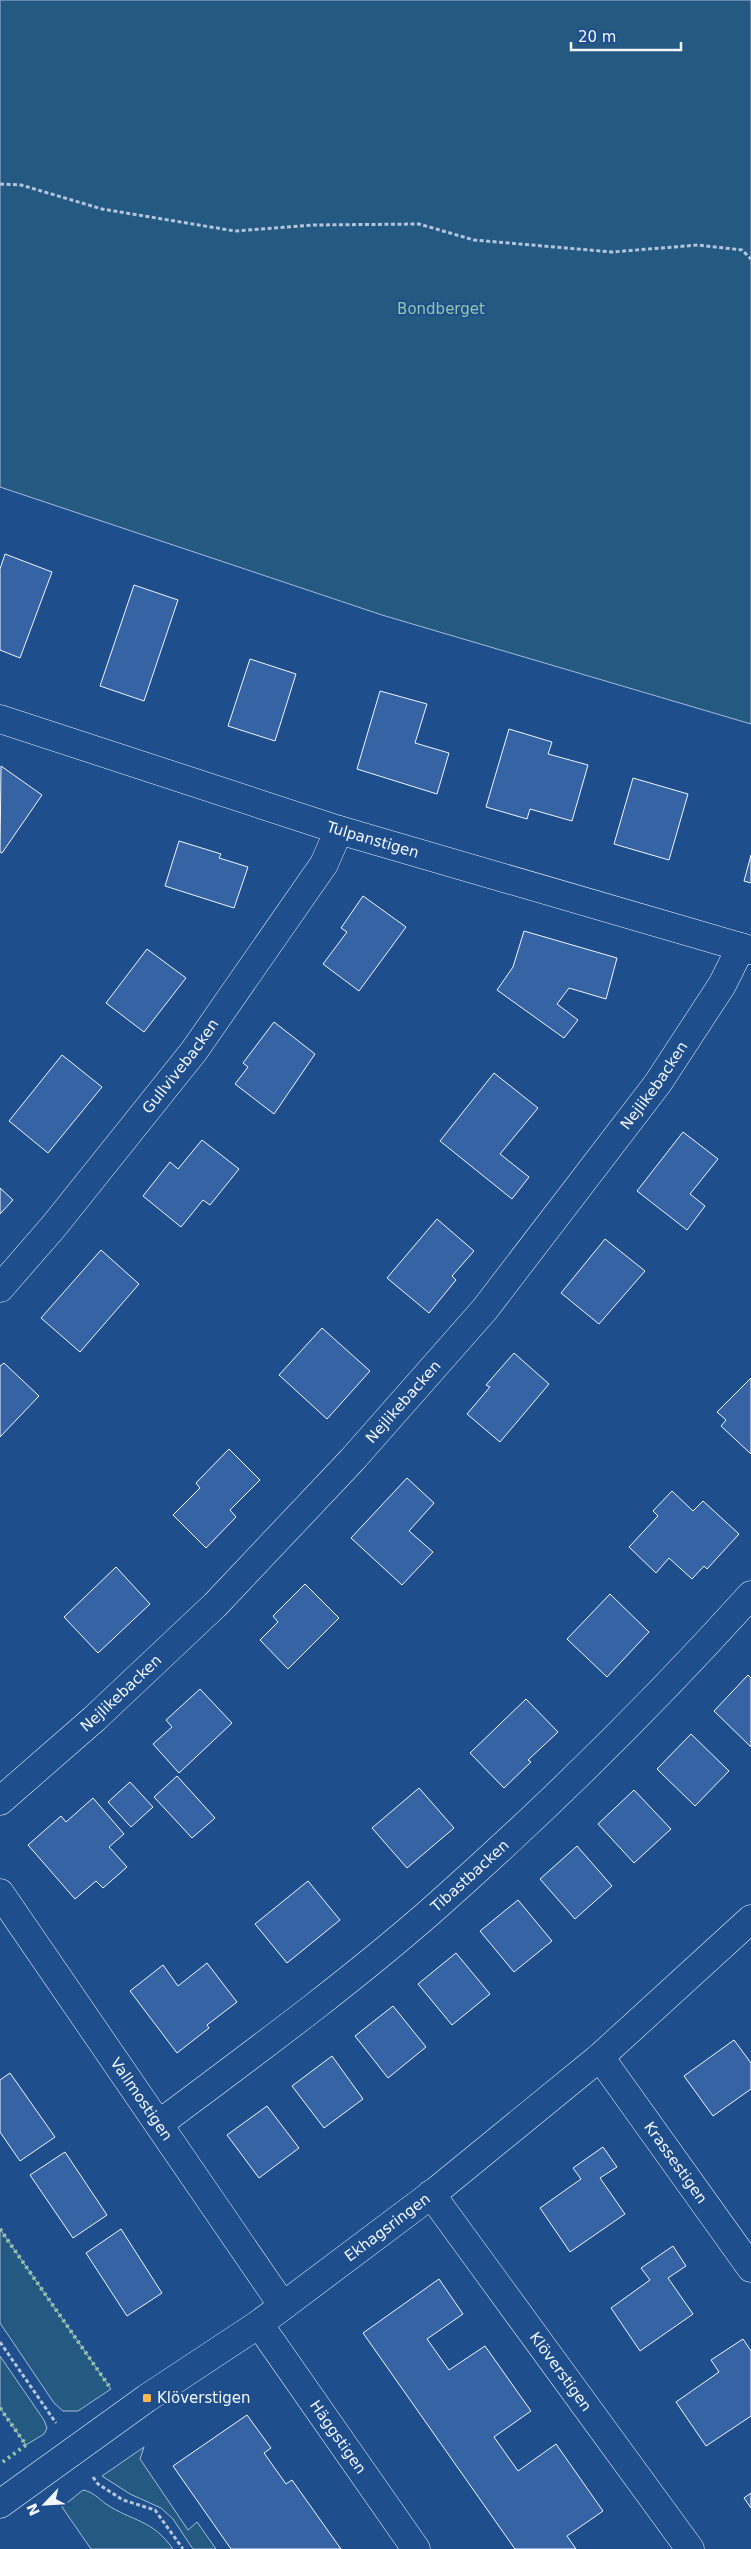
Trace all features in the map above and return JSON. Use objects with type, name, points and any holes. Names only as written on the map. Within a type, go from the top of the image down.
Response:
[{"type":"street","name":"Tulpanstigen","points":[[0,719],[339,830],[746,948]]},
{"type":"street","name":"Gullvivebacken","points":[[0,1288],[54,1226],[194,1051],[324,864],[339,830]]},
{"type":"street","name":"Nejlikebacken","points":[[0,1801],[94,1719],[215,1605],[352,1460],[485,1309],[658,1083],[746,948]]},
{"type":"street","name":"Tibastbacken","points":[[159,2124],[268,2042],[429,1912],[585,1768],[704,1647],[751,1596]]},
{"type":"street","name":"Vallmostigen","points":[[0,1893],[283,2306]]},
{"type":"street","name":"Ekhagsringen","points":[[0,2504],[147,2398],[259,2324],[431,2194],[600,2057],[751,1920]]},
{"type":"street","name":"Krassestigen","points":[[600,2057],[751,2268]]},
{"type":"street","name":"Klöverstigen","points":[[431,2194],[668,2516],[690,2549]]},
{"type":"street","name":"Häggstigen","points":[[259,2324],[416,2549]]},
{"type":"path","points":[[0,184],[21,186],[102,209],[235,231],[314,225],[419,224],[474,240],[612,252],[698,245],[742,250],[751,259]]},
{"type":"green space","name":"Bondberget","points":[[0,0],[751,0],[751,724],[382,615],[0,487]]},
{"type":"green space","points":[[0,2229],[111,2389],[78,2411],[63,2411],[54,2403],[0,2323]]},
{"type":"green space","points":[[0,2356],[44,2420],[47,2428],[44,2434],[26,2445],[0,2408]]},
{"type":"green space","points":[[144,2447],[140,2459],[188,2530],[197,2522],[216,2549],[193,2549],[173,2519],[161,2508],[130,2494],[102,2476]]},
{"type":"green space","points":[[83,2490],[93,2494],[116,2510],[150,2526],[173,2549],[91,2549],[62,2507]]},
{"type":"building","points":[[5,554],[52,572],[20,658],[0,650],[0,569]]},
{"type":"building","points":[[134,585],[178,600],[144,701],[100,686]]},
{"type":"building","points":[[250,659],[296,674],[275,741],[228,726]]},
{"type":"building","points":[[380,691],[427,704],[415,743],[449,753],[437,794],[357,769]]},
{"type":"building","points":[[509,729],[552,742],[548,754],[588,765],[572,821],[530,809],[527,819],[486,807]]},
{"type":"building","points":[[1,766],[42,795],[2,853],[0,852]]},
{"type":"building","points":[[633,778],[688,794],[669,860],[614,844]]},
{"type":"building","points":[[179,841],[221,854],[219,858],[248,867],[234,908],[165,886]]},
{"type":"building","points":[[751,855],[751,883],[744,881]]},
{"type":"building","points":[[363,896],[406,927],[359,991],[323,964],[347,932],[341,928]]},
{"type":"building","points":[[524,931],[617,958],[606,999],[569,988],[557,1004],[578,1020],[564,1038],[497,990],[513,967]]},
{"type":"building","points":[[147,949],[186,978],[144,1032],[106,1003]]},
{"type":"building","points":[[274,1022],[315,1054],[274,1114],[235,1084],[248,1067],[243,1063]]},
{"type":"building","points":[[62,1055],[102,1087],[48,1153],[9,1121]]},
{"type":"building","points":[[494,1073],[538,1108],[500,1154],[529,1177],[512,1199],[440,1141]]},
{"type":"building","points":[[683,1132],[718,1159],[690,1194],[705,1206],[687,1230],[637,1191]]},
{"type":"building","points":[[202,1140],[239,1169],[210,1205],[203,1200],[181,1227],[143,1196],[170,1162],[178,1169]]},
{"type":"building","points":[[0,1188],[13,1200],[0,1214]]},
{"type":"building","points":[[437,1219],[474,1251],[452,1276],[456,1280],[429,1313],[387,1278]]},
{"type":"building","points":[[605,1239],[645,1271],[599,1324],[561,1293]]},
{"type":"building","points":[[101,1250],[139,1284],[80,1352],[41,1318]]},
{"type":"building","points":[[322,1328],[370,1371],[327,1419],[279,1375]]},
{"type":"building","points":[[514,1353],[549,1384],[500,1442],[467,1414],[490,1387],[486,1385]]},
{"type":"building","points":[[4,1363],[39,1396],[0,1437],[0,1366]]},
{"type":"building","points":[[751,1378],[751,1454],[721,1426],[726,1420],[717,1412]]},
{"type":"building","points":[[229,1449],[260,1480],[230,1510],[236,1517],[206,1548],[173,1515],[200,1488],[196,1483]]},
{"type":"building","points":[[407,1478],[434,1503],[409,1531],[433,1552],[402,1585],[351,1538]]},
{"type":"building","points":[[672,1491],[693,1511],[703,1501],[739,1534],[707,1569],[704,1566],[692,1579],[669,1558],[656,1573],[629,1547],[658,1516],[653,1511]]},
{"type":"building","points":[[116,1567],[150,1604],[98,1653],[64,1617]]},
{"type":"building","points":[[305,1584],[339,1618],[288,1669],[260,1640],[278,1622],[273,1616]]},
{"type":"building","points":[[610,1594],[649,1632],[607,1677],[567,1639]]},
{"type":"building","points":[[748,1675],[751,1678],[751,1747],[714,1711]]},
{"type":"building","points":[[200,1689],[232,1723],[179,1773],[153,1744],[172,1727],[166,1720]]},
{"type":"building","points":[[526,1699],[558,1732],[528,1760],[531,1762],[504,1788],[470,1753]]},
{"type":"building","points":[[691,1734],[729,1771],[695,1806],[657,1769]]},
{"type":"building","points":[[177,1776],[215,1818],[192,1838],[154,1797]]},
{"type":"building","points":[[130,1782],[153,1807],[131,1827],[108,1802]]},
{"type":"building","points":[[419,1788],[454,1828],[407,1868],[372,1828]]},
{"type":"building","points":[[634,1790],[671,1829],[634,1863],[598,1824]]},
{"type":"building","points":[[93,1798],[124,1834],[109,1847],[127,1867],[103,1888],[96,1881],[75,1899],[28,1845],[61,1816],[66,1822]]},
{"type":"building","points":[[577,1846],[612,1886],[575,1919],[540,1879]]},
{"type":"building","points":[[308,1881],[340,1920],[287,1963],[255,1924]]},
{"type":"building","points":[[518,1900],[552,1941],[514,1972],[480,1931]]},
{"type":"building","points":[[456,1953],[490,1994],[452,2025],[418,1984]]},
{"type":"building","points":[[207,1963],[237,2002],[207,2025],[209,2028],[177,2053],[130,1991],[163,1965],[178,1986]]},
{"type":"building","points":[[393,2006],[426,2047],[388,2078],[355,2036]]},
{"type":"building","points":[[734,2040],[751,2063],[751,2089],[713,2116],[684,2076]]},
{"type":"building","points":[[332,2056],[363,2099],[324,2128],[292,2086]]},
{"type":"building","points":[[10,2073],[55,2137],[20,2161],[0,2132],[0,2080]]},
{"type":"building","points":[[267,2106],[299,2148],[259,2178],[227,2135]]},
{"type":"building","points":[[603,2147],[617,2167],[600,2178],[625,2214],[570,2252],[540,2208],[581,2179],[573,2168]]},
{"type":"building","points":[[65,2152],[107,2215],[73,2238],[30,2175]]},
{"type":"building","points":[[121,2229],[162,2293],[127,2316],[86,2253]]},
{"type":"building","points":[[673,2246],[686,2266],[668,2278],[693,2314],[640,2351],[611,2308],[650,2280],[641,2268]]},
{"type":"building","points":[[439,2279],[463,2314],[427,2339],[449,2370],[485,2346],[531,2411],[494,2437],[518,2471],[556,2444],[603,2511],[567,2536],[576,2549],[515,2549],[363,2333]]},
{"type":"building","points":[[743,2339],[751,2351],[751,2416],[706,2446],[676,2402],[719,2372],[711,2360]]},
{"type":"building","points":[[247,2415],[271,2448],[264,2453],[286,2484],[292,2480],[341,2549],[231,2549],[173,2466]]},
{"type":"building","points":[[751,2493],[751,2508],[744,2498]]},
{"type":"hedge","points":[[0,2229],[111,2389]]},
{"type":"hedge","points":[[0,2408],[26,2445],[0,2464]]},
{"type":"place","name":"Klöverstigen","points":[[147,2398]]}]
